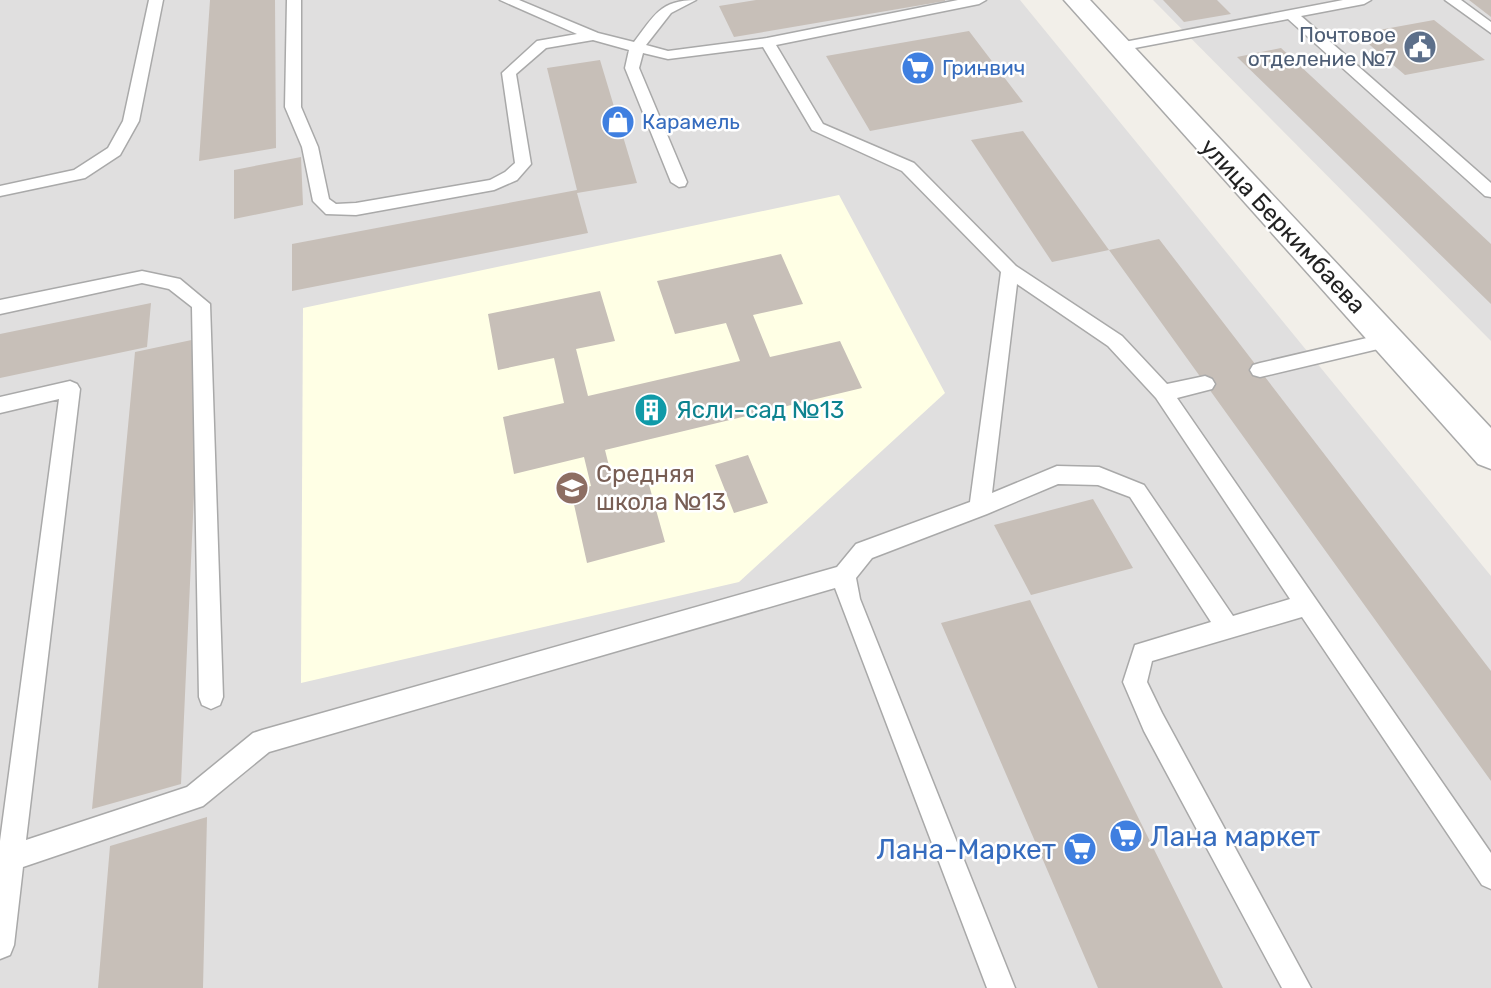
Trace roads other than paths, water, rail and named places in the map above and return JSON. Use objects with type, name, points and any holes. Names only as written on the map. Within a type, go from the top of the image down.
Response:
[{"type":"street","name":"улица Беркимбаева","points":[[1076,0],[1491,453]]},
{"type":"lane","points":[[0,191],[79,174],[114,151],[131,121],[156,0]]},
{"type":"lane","points":[[294,0],[293,107],[310,147],[321,201],[332,210],[356,209],[494,185],[511,176],[523,164],[509,73],[542,44],[593,36]]},
{"type":"lane","points":[[507,0],[593,36],[668,55],[767,42],[979,0]]},
{"type":"lane","points":[[679,182],[632,68],[637,48],[666,10],[689,0]]},
{"type":"lane","points":[[1119,47],[1364,0]]},
{"type":"lane","points":[[1452,0],[1491,29]]},
{"type":"lane","points":[[1292,15],[1491,192]]},
{"type":"lane","points":[[767,42],[817,127],[908,167],[1010,270],[1115,341],[1163,393],[1491,876]]},
{"type":"lane","points":[[980,508],[1010,270]]},
{"type":"lane","points":[[0,307],[142,277],[174,284],[201,304],[211,698]]},
{"type":"lane","points":[[1260,370],[1388,340]]},
{"type":"lane","points":[[1163,393],[1205,384]]},
{"type":"lane","points":[[0,405],[70,388],[4,861],[0,945]]},
{"type":"lane","points":[[4,861],[194,797],[251,748],[262,742],[844,575],[864,551],[980,508],[1057,475],[1100,476],[1137,491],[1228,628]]},
{"type":"lane","points":[[844,575],[849,599],[1002,988]]},
{"type":"lane","points":[[1297,988],[1153,722],[1135,682],[1143,653],[1306,605]]},
{"type":"place","name":"Почтовое отделение №7","points":[[1420,47]]},
{"type":"place","name":"Гринвич","points":[[918,68]]},
{"type":"place","name":"Карамель","points":[[618,122]]},
{"type":"place","name":"Ясли-сад №13","points":[[651,410]]},
{"type":"place","name":"Средняя школа №13","points":[[572,488]]},
{"type":"place","name":"Лана маркет","points":[[1126,836]]},
{"type":"place","name":"Лана-Маркет","points":[[1080,849]]}]
